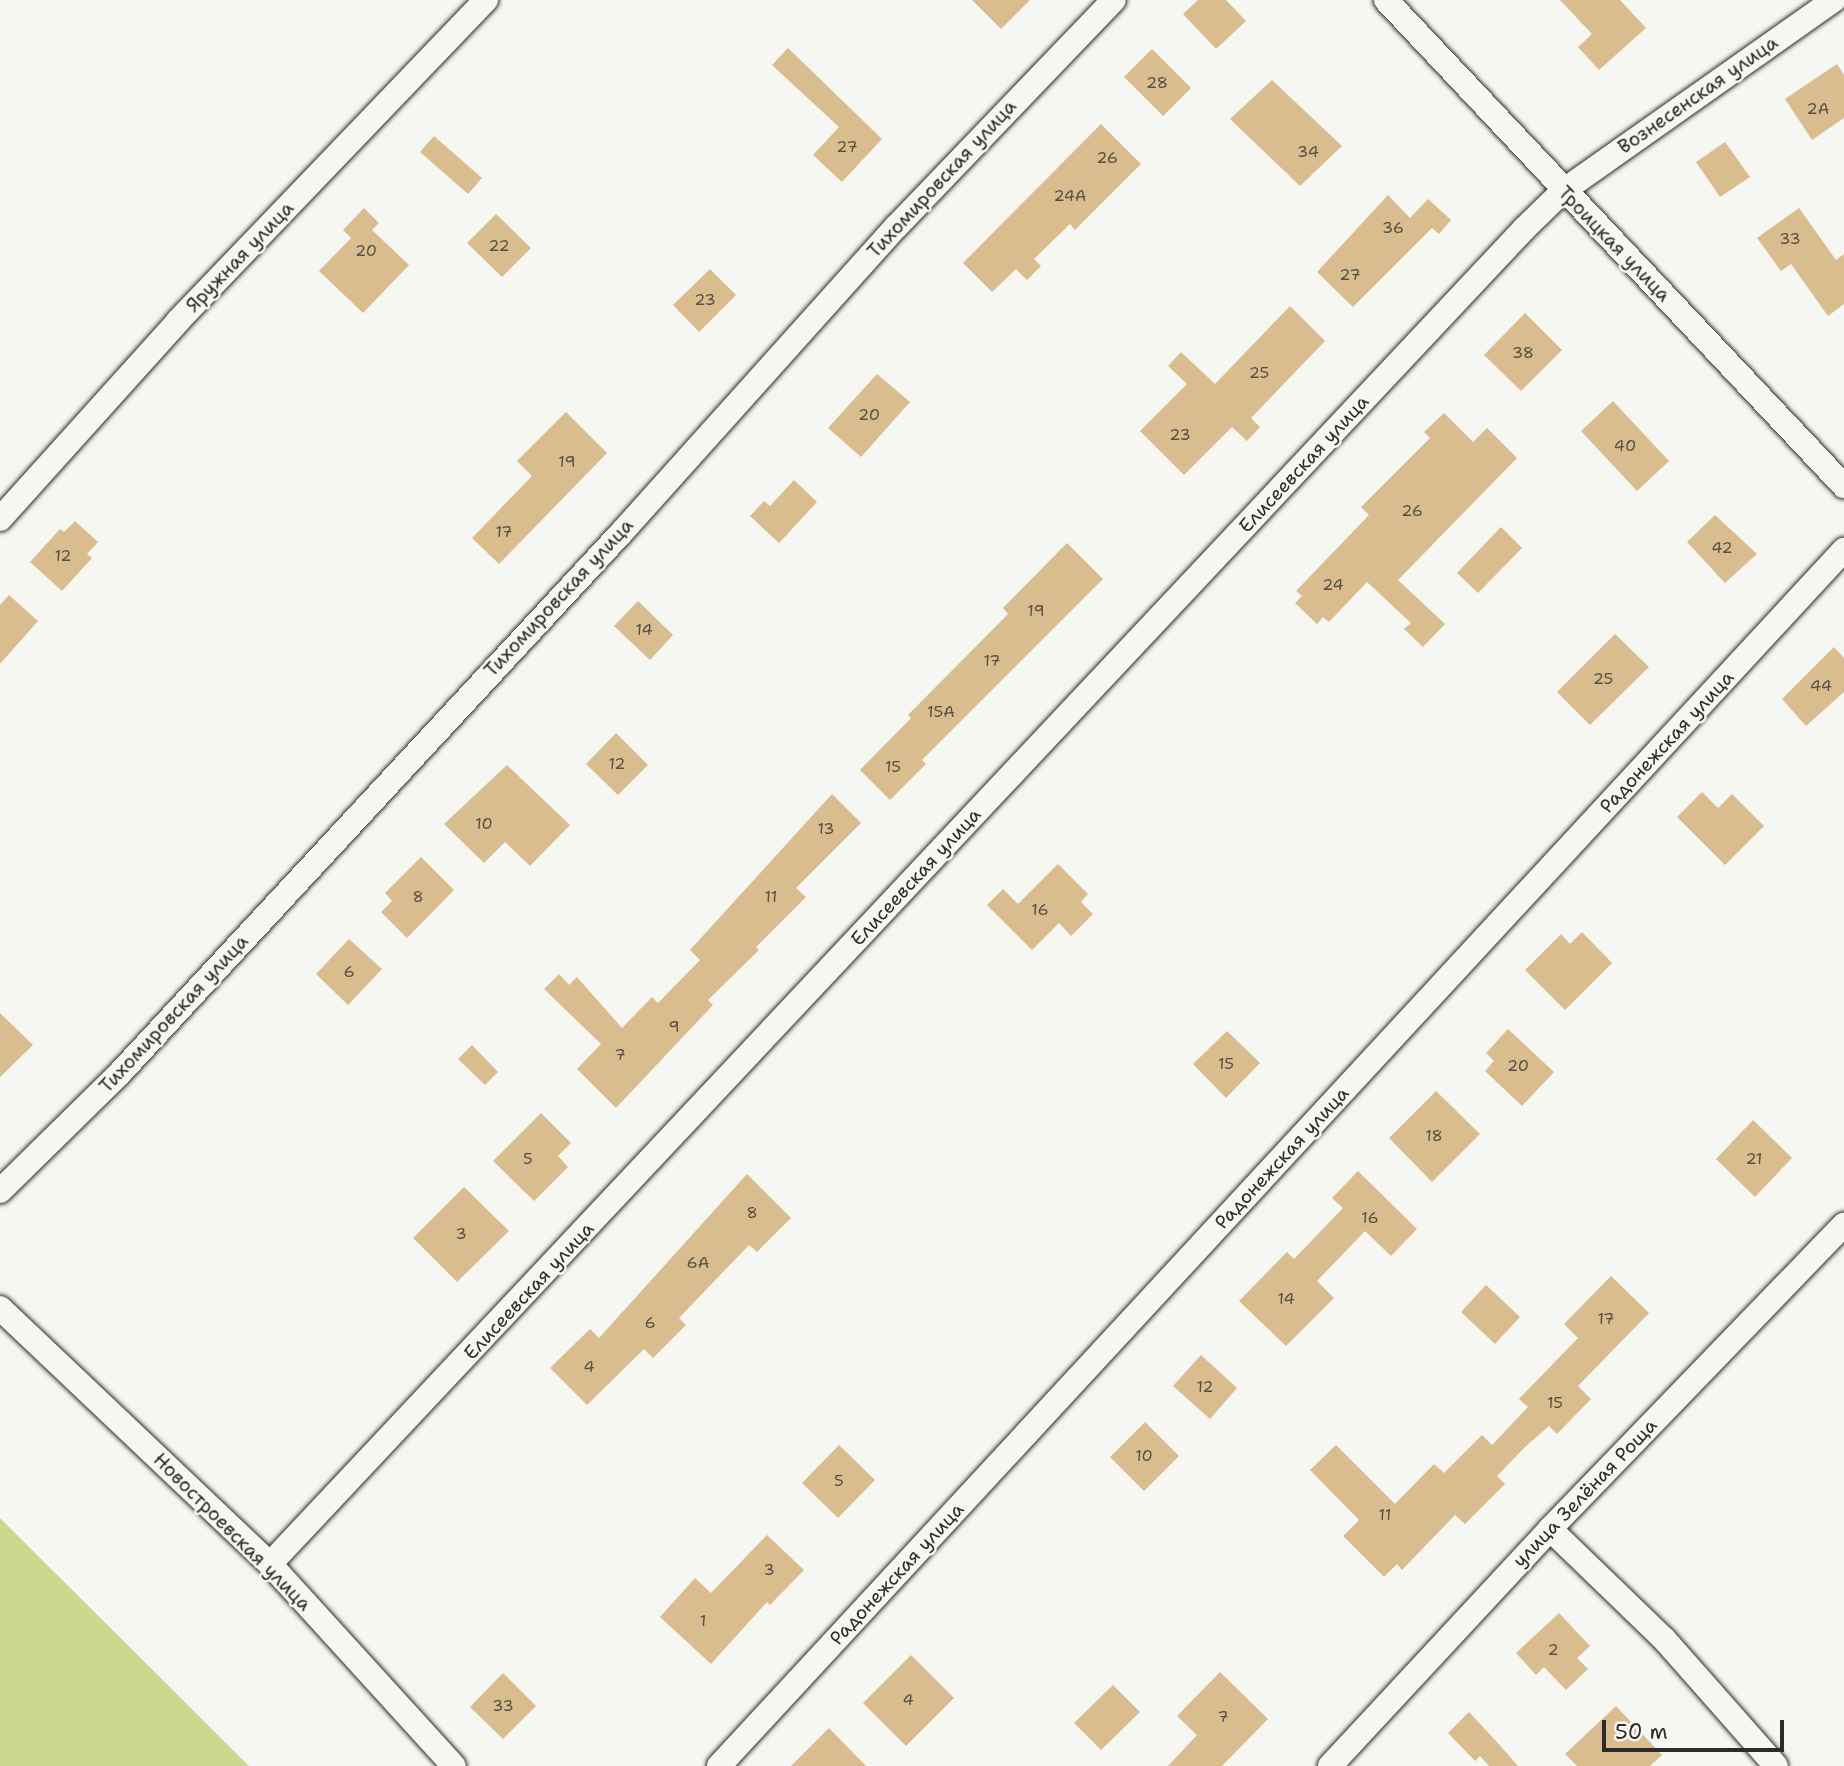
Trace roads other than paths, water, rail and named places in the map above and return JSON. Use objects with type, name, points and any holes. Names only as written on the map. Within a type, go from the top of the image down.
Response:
[{"type":"street","name":"Яружная улица","points":[[0,519],[178,321],[486,0]]},
{"type":"street","name":"Тихомировская улица","points":[[0,1191],[120,1073],[622,532],[897,226],[1114,0]]},
{"type":"street","name":"Троицкая улица","points":[[1386,0],[1563,191],[1844,486]]},
{"type":"street","name":"Вознесенская улица","points":[[1563,191],[1834,0]]},
{"type":"street","name":"Елисеевская улица","points":[[270,1564],[1563,191]]},
{"type":"street","name":"Радонежская улица","points":[[719,1766],[1844,550]]},
{"type":"street","name":"улица Зелёная Роща","points":[[1330,1766],[1550,1529],[1844,1225]]},
{"type":"street","name":"Новостроевская улица","points":[[0,1308],[270,1564],[454,1766]]},
{"type":"street","points":[[1550,1529],[1664,1639],[1776,1766]]}]
